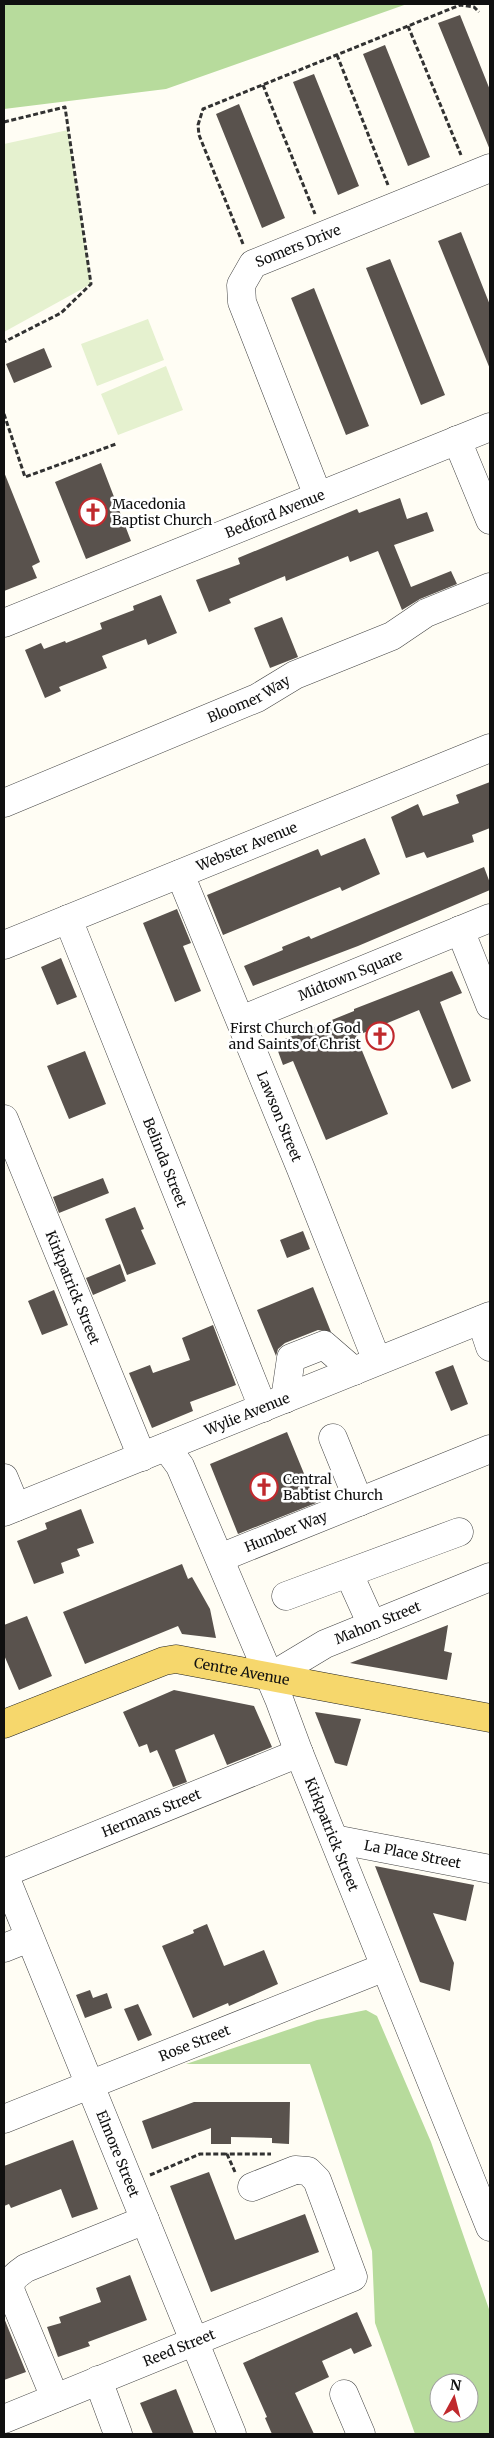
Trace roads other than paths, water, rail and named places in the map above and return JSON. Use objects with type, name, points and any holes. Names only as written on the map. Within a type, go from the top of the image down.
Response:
[{"type":"main road","name":"Centre Avenue","points":[[4,1724],[170,1659],[185,1659],[270,1678],[490,1718]]},
{"type":"street","name":"Somers Drive","points":[[318,496],[242,302],[240,285],[253,264],[490,168]]},
{"type":"street","name":"Bedford Avenue","points":[[4,623],[490,427]]},
{"type":"street","points":[[457,440],[490,520]]},
{"type":"street","name":"Bloomer Way","points":[[4,803],[257,698],[295,675],[392,636],[426,613],[490,587]]},
{"type":"street","name":"Webster Avenue","points":[[4,945],[490,748]]},
{"type":"street","name":"Lawson Street","points":[[180,874],[241,1020],[366,1366]]},
{"type":"street","name":"Midtown Square","points":[[241,1020],[490,918]]},
{"type":"street","name":"Belinda Street","points":[[68,919],[274,1403]]},
{"type":"street","points":[[460,930],[490,1005]]},
{"type":"street","name":"Kirkpatrick Street","points":[[4,1119],[154,1452],[180,1466],[270,1678],[298,1753],[490,2227]]},
{"type":"street","points":[[486,1318],[490,1347]]},
{"type":"street","name":"Wylie Avenue","points":[[10,1509],[486,1318]]},
{"type":"street","points":[[274,1403],[291,1358],[324,1344],[366,1366]]},
{"type":"street","points":[[333,1438],[359,1502]]},
{"type":"street","name":"Humber Way","points":[[220,1558],[490,1449]]},
{"type":"street","points":[[4,1478],[10,1509]]},
{"type":"street","points":[[286,1596],[459,1532]]},
{"type":"street","points":[[349,1574],[372,1625]]},
{"type":"street","name":"Mahon Street","points":[[270,1678],[325,1644],[490,1577]]},
{"type":"street","name":"Hermans Street","points":[[4,1873],[298,1753]]},
{"type":"street","name":"La Place Street","points":[[334,1839],[490,1869]]},
{"type":"street","name":"Elmore Street","points":[[4,1873],[232,2434]]},
{"type":"street","points":[[4,1948],[30,1938]]},
{"type":"street","name":"Rose Street","points":[[4,2119],[385,1967]]},
{"type":"street","name":"Reed Street","points":[[4,2419],[353,2276],[316,2180],[308,2171],[295,2170],[245,2183]]},
{"type":"street","points":[[55,2398],[11,2292],[10,2284],[14,2276],[26,2268],[145,2220]]},
{"type":"street","points":[[98,2380],[118,2434]]},
{"type":"street","points":[[344,2394],[361,2434]]},
{"type":"place","name":"Macedonia Baptist Church","points":[[93,512]]},
{"type":"place","name":"First Church of God and Saints of Christ","points":[[380,1036]]},
{"type":"place","name":"Central Babtist Church","points":[[264,1487]]}]
